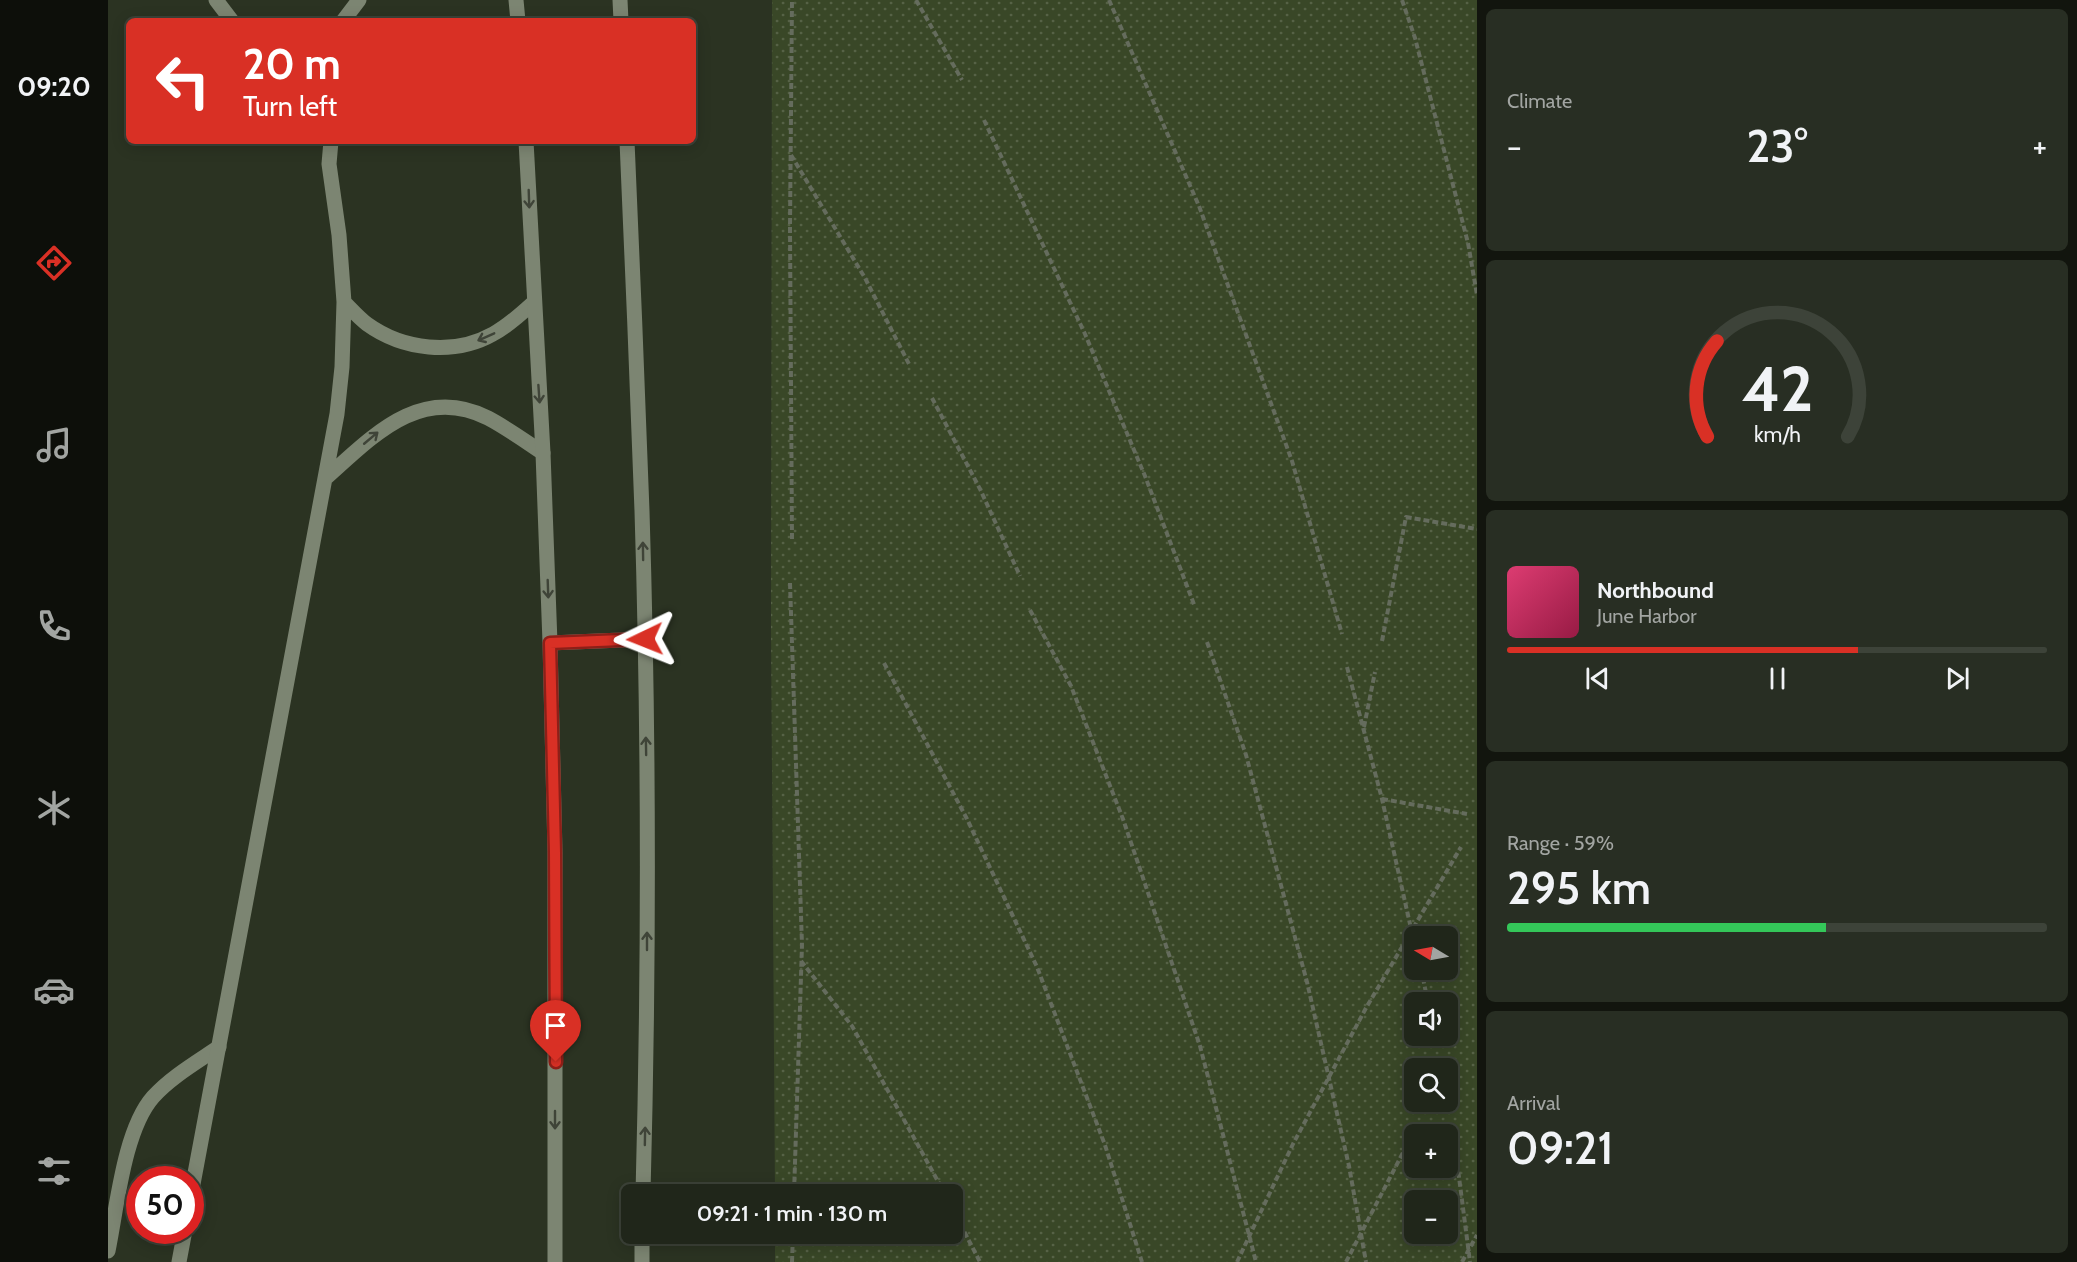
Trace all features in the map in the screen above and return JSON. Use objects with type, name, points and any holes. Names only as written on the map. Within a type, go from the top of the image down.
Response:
[{"type":"main road","points":[[216,0],[230,18]]},
{"type":"main road","points":[[347,18],[359,0]]},
{"type":"main road","points":[[516,0],[518,18]]},
{"type":"main road","points":[[620,0],[621,18]]},
{"type":"main road","points":[[320,144],[329,164]]},
{"type":"main road","points":[[196,1166],[327,477],[338,402],[344,302],[339,235],[329,164],[331,144]]},
{"type":"main road","points":[[526,144],[533,303],[543,453],[550,643],[555,864],[555,1262]]},
{"type":"main road","points":[[627,144],[645,639],[647,889],[643,1184]]},
{"type":"main road","points":[[344,302],[365,323],[384,335],[405,343],[426,347],[449,347],[471,343],[492,335],[533,303]]},
{"type":"main road","points":[[327,477],[389,424],[407,414],[427,409],[447,408],[487,417],[543,453]]},
{"type":"main road","points":[[550,643],[645,639]]},
{"type":"main road","points":[[108,1251],[132,1134],[144,1109],[162,1088],[219,1047]]},
{"type":"main road","points":[[179,1262],[182,1244]]},
{"type":"main road","points":[[642,1244],[642,1262]]},
{"type":"path","points":[[792,0],[792,539]]},
{"type":"path","points":[[916,0],[962,80]]},
{"type":"path","points":[[1109,0],[1199,206],[1292,461],[1342,634]]},
{"type":"path","points":[[1402,0],[1415,38],[1465,231],[1477,295]]},
{"type":"path","points":[[984,120],[1085,334],[1195,607]]},
{"type":"path","points":[[791,154],[865,278],[910,366]]},
{"type":"path","points":[[932,398],[980,489],[1020,576]]},
{"type":"path","points":[[1382,641],[1406,517],[1477,529]]},
{"type":"path","points":[[790,584],[801,961],[794,1184]]},
{"type":"path","points":[[1030,610],[1071,686],[1123,819],[1200,1046],[1256,1262]]},
{"type":"path","points":[[1207,642],[1246,755],[1307,982],[1349,1166],[1366,1262]]},
{"type":"path","points":[[884,663],[967,819],[1037,967],[1105,1145],[1142,1262]]},
{"type":"path","points":[[1347,667],[1382,799],[1411,926]]},
{"type":"path","points":[[1363,729],[1375,672]]},
{"type":"path","points":[[1382,799],[1467,814]]},
{"type":"path","points":[[1414,926],[1461,847]]},
{"type":"path","points":[[1237,1262],[1293,1144],[1365,1008],[1404,943]]},
{"type":"path","points":[[801,961],[852,1026],[939,1184]]},
{"type":"path","points":[[1346,1262],[1404,1150]]},
{"type":"path","points":[[1458,1170],[1470,1262]]},
{"type":"path","points":[[963,1229],[980,1262]]},
{"type":"path","points":[[1462,1262],[1477,1235]]},
{"type":"path","points":[[792,1262],[793,1244]]},
{"type":"green space","points":[[772,0],[1477,0],[1477,1262],[775,1262],[775,1244],[963,1244],[963,1184],[775,1184],[771,629]]},
{"type":"route","points":[[556,1062],[555,852],[550,643],[645,639]]}]
